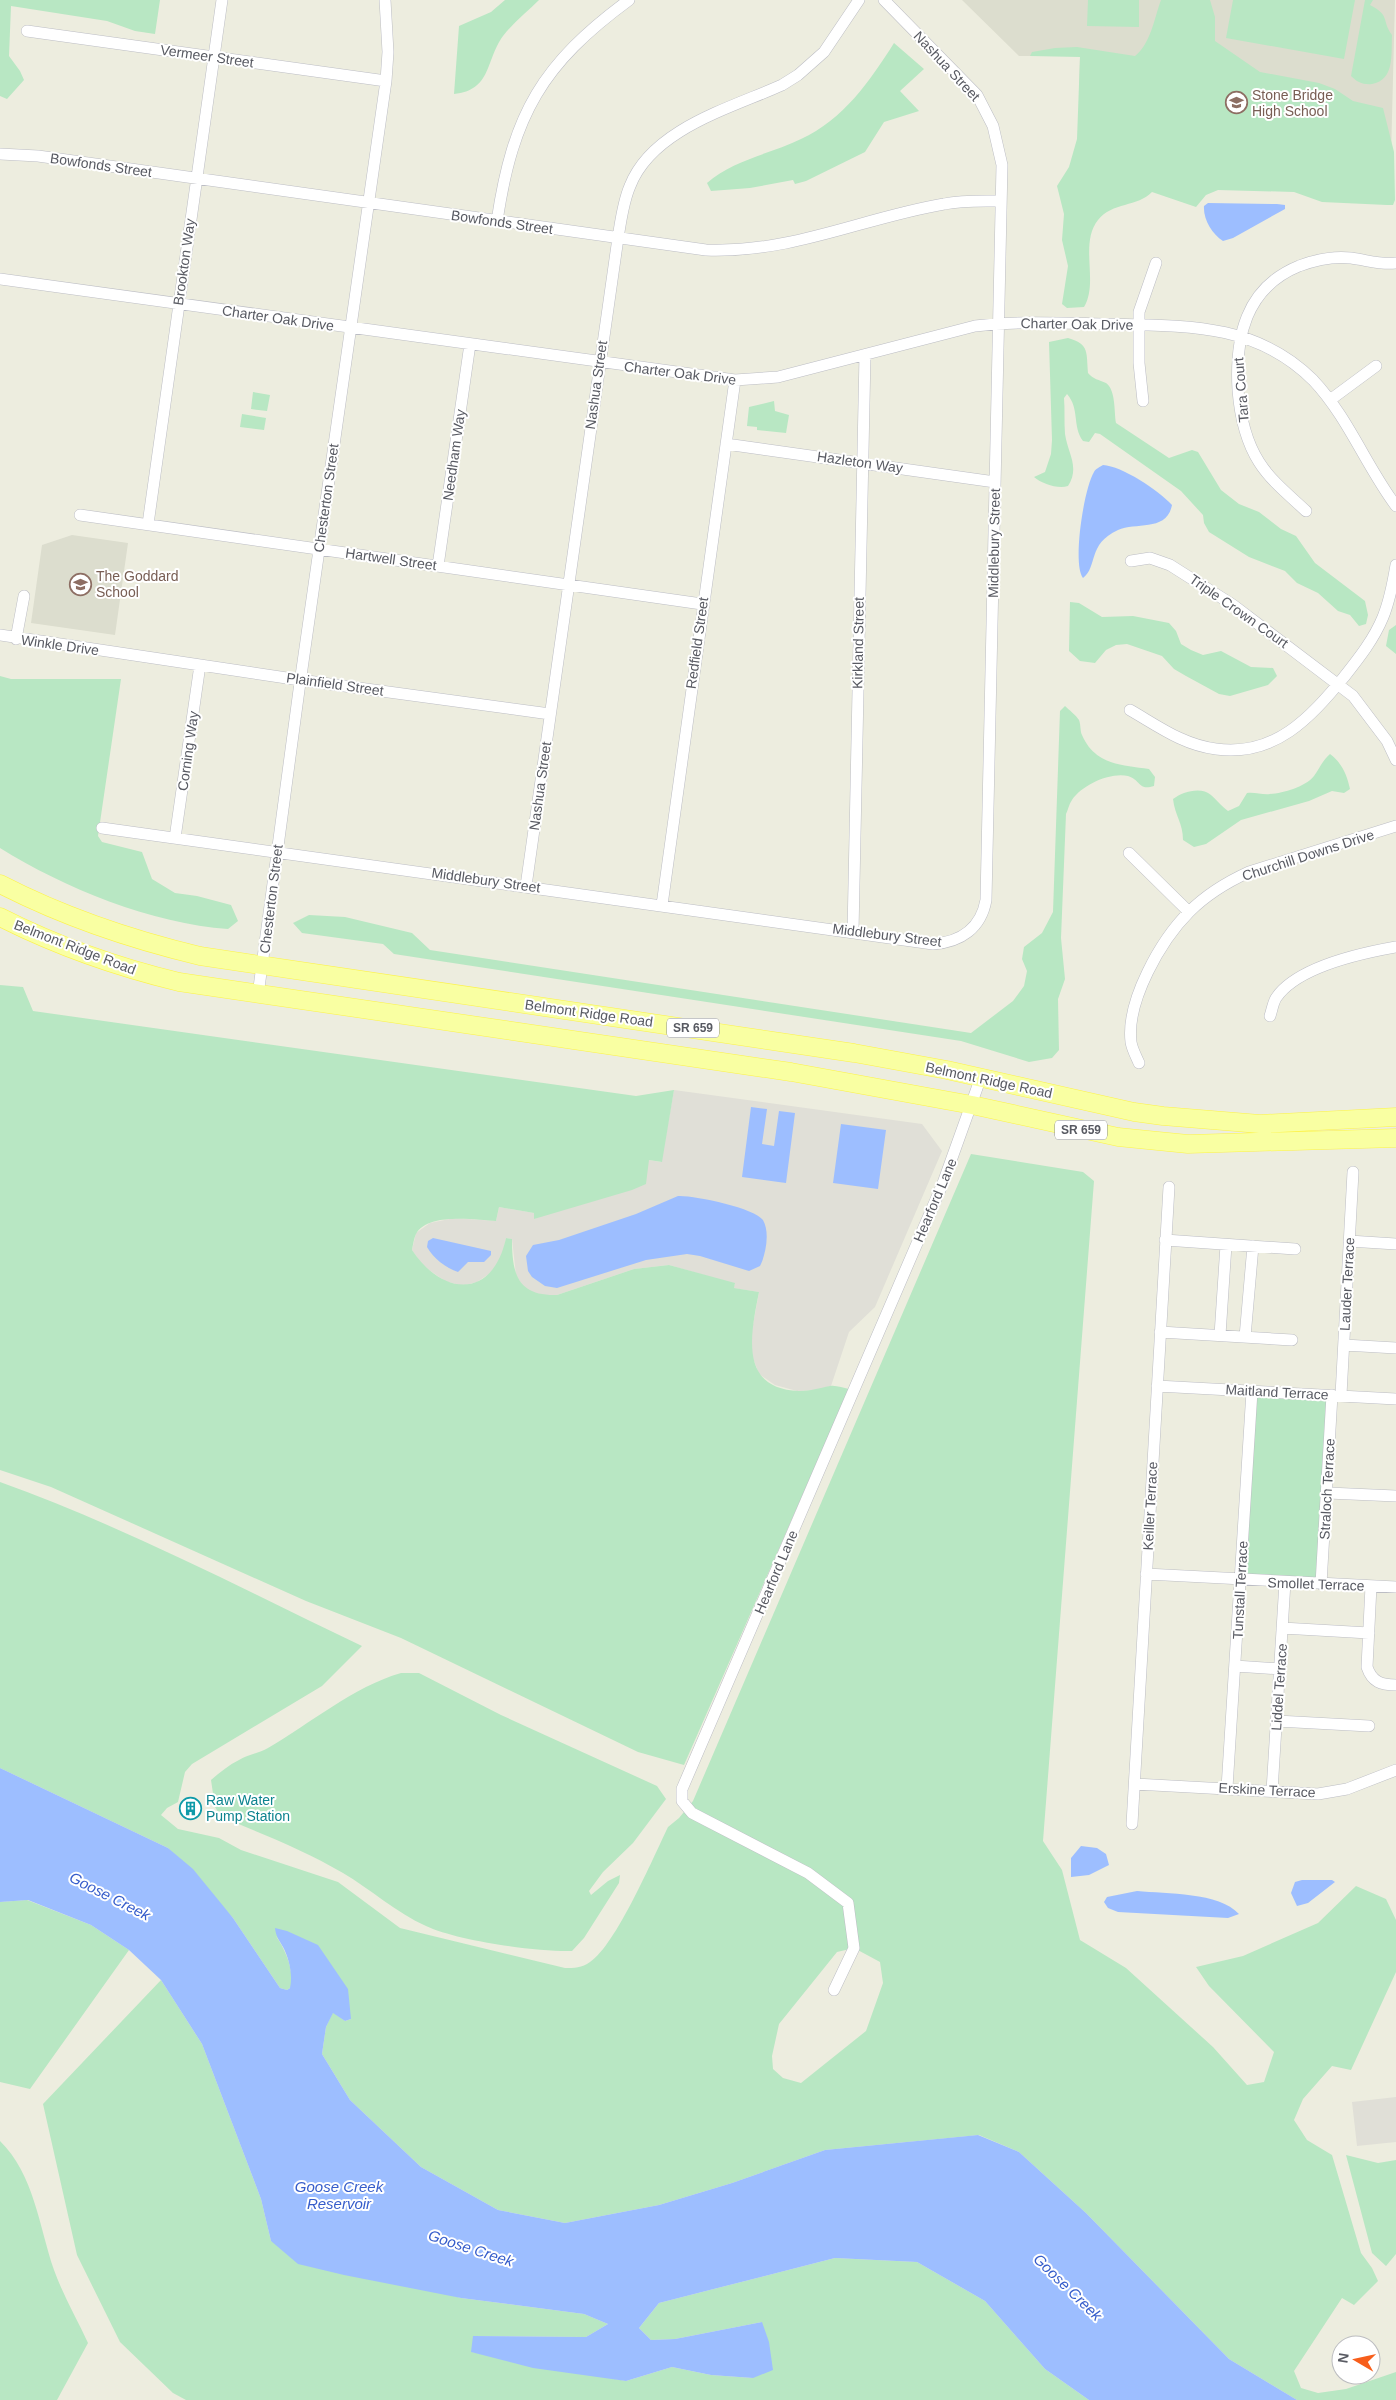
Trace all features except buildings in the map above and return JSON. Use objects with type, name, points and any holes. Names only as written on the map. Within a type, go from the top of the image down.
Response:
[{"type":"main road","name":"Belmont Ridge Road","points":[[0,884],[78,920],[145,943],[200,956],[854,1053],[980,1077],[1134,1112],[1223,1122],[1260,1124],[1396,1117]]},
{"type":"main road","name":"Belmont Ridge Road","points":[[0,917],[34,934],[131,970],[179,982],[791,1072],[972,1105],[1090,1132],[1188,1144],[1396,1138]]},
{"type":"main road","points":[[686,1057],[690,1046],[700,1036],[726,1033]]},
{"type":"street","name":"Brookton Way","points":[[148,524],[222,0]]},
{"type":"street","name":"Chesterton Street","points":[[258,995],[300,680],[370,203],[386,81],[388,52],[385,0]]},
{"type":"street","points":[[497,221],[510,155],[520,126],[538,91],[566,54],[586,34],[629,0]]},
{"type":"street","name":"Nashua Street","points":[[526,886],[618,238],[630,184],[648,156],[660,144],[688,127],[782,85],[798,75],[824,52],[859,0]]},
{"type":"street","name":"Nashua Street","points":[[884,0],[966,83],[985,109],[999,146],[1002,164],[1001,200]]},
{"type":"street","name":"Vermeer Street","points":[[28,31],[386,81]]},
{"type":"street","name":"Bowfonds Street","points":[[0,154],[38,156],[706,250],[753,250],[797,242],[943,204],[1001,200]]},
{"type":"street","name":"Middlebury Street","points":[[102,828],[853,932],[944,943],[968,933],[983,912],[986,900],[1001,200]]},
{"type":"street","name":"Tara Court","points":[[1306,511],[1267,473],[1259,463],[1248,439],[1239,402],[1236,362],[1240,336],[1249,310],[1270,285],[1290,270],[1318,260],[1336,257],[1375,263],[1396,263]]},
{"type":"street","points":[[1143,401],[1138,325],[1142,300],[1156,264]]},
{"type":"street","name":"Charter Oak Drive","points":[[0,278],[600,363],[735,380],[778,377],[975,326],[998,324],[1201,327],[1240,336],[1266,346],[1290,361],[1311,379],[1330,400],[1383,489],[1396,506]]},
{"type":"street","name":"Needham Way","points":[[438,566],[470,344]]},
{"type":"street","name":"Kirkland Street","points":[[853,932],[865,355]]},
{"type":"street","points":[[1330,400],[1376,366]]},
{"type":"street","name":"Redfield Street","points":[[662,905],[702,604],[735,380]]},
{"type":"street","name":"Hazleton Way","points":[[726,444],[995,482]]},
{"type":"street","name":"Hartwell Street","points":[[80,514],[702,604]]},
{"type":"street","name":"Triple Crown Court","points":[[1131,560],[1150,558],[1170,564],[1233,605],[1338,684],[1365,709],[1387,741],[1396,760]]},
{"type":"street","points":[[1130,710],[1192,745],[1215,749],[1242,750],[1268,743],[1289,732],[1313,713],[1363,653],[1383,617],[1396,565]]},
{"type":"street","points":[[16,638],[24,596]]},
{"type":"street","name":"Winkle Drive","points":[[0,634],[120,653]]},
{"type":"street","name":"Plainfield Street","points":[[120,653],[550,714]]},
{"type":"street","name":"Corning Way","points":[[176,838],[200,664]]},
{"type":"street","name":"Churchill Downs Drive","points":[[1139,1063],[1131,1043],[1130,1026],[1134,1010],[1157,954],[1188,912],[1228,882],[1249,872],[1396,826]]},
{"type":"street","points":[[1129,853],[1188,912]]},
{"type":"street","points":[[1270,1016],[1277,997],[1305,975],[1338,961],[1396,947]]},
{"type":"street","name":"Hearford Lane","points":[[834,1990],[854,1948],[848,1903],[808,1873],[692,1813],[682,1801],[682,1789],[943,1183],[972,1105],[980,1077]]},
{"type":"street","name":"Lauder Terrace","points":[[1337,1395],[1344,1345],[1353,1172]]},
{"type":"street","name":"Keiller Terrace","points":[[1132,1824],[1169,1187]]},
{"type":"street","points":[[1165,1240],[1295,1249]]},
{"type":"street","points":[[1350,1241],[1396,1244]]},
{"type":"street","points":[[1220,1335],[1226,1244]]},
{"type":"street","points":[[1245,1337],[1253,1246]]},
{"type":"street","points":[[1160,1332],[1292,1340]]},
{"type":"street","points":[[1344,1345],[1396,1348]]},
{"type":"street","name":"Maitland Terrace","points":[[1157,1386],[1396,1399]]},
{"type":"street","name":"Tunstall Terrace","points":[[1227,1788],[1252,1391]]},
{"type":"street","name":"Straloch Terrace","points":[[1321,1584],[1337,1395]]},
{"type":"street","points":[[1328,1494],[1396,1496]]},
{"type":"street","name":"Smollet Terrace","points":[[1146,1574],[1396,1587]]},
{"type":"street","name":"Liddel Terrace","points":[[1272,1791],[1285,1582]]},
{"type":"street","points":[[1371,1586],[1367,1667],[1370,1675],[1384,1685],[1396,1685]]},
{"type":"street","points":[[1282,1628],[1369,1633]]},
{"type":"street","points":[[1235,1666],[1280,1669]]},
{"type":"street","points":[[1276,1721],[1369,1726]]},
{"type":"street","name":"Erskine Terrace","points":[[1135,1784],[1318,1794],[1348,1789],[1396,1770]]},
{"type":"shaded area","name":"Stone Bridge High School","points":[[962,0],[1395,0],[1390,195],[1079,92],[1080,56],[1019,56]]},
{"type":"shaded area","name":"The Goddard School","points":[[72,535],[128,543],[115,635],[31,623],[42,545]]},
{"type":"shaded area","points":[[674,1090],[922,1124],[942,1151],[875,1307],[849,1332],[831,1386],[818,1390],[797,1391],[775,1385],[759,1374],[751,1353],[752,1330],[759,1292],[733,1288],[735,1284],[669,1265],[634,1269],[557,1295],[544,1295],[531,1293],[522,1285],[516,1275],[512,1239],[506,1238],[503,1254],[495,1270],[477,1282],[462,1286],[445,1281],[422,1265],[412,1250],[416,1233],[430,1223],[454,1218],[496,1221],[499,1207],[534,1213],[534,1219],[649,1160],[661,1162]]},
{"type":"shaded area","points":[[1396,2097],[1396,2142],[1357,2146],[1352,2102]]},
{"type":"green space","points":[[0,0],[160,0],[155,34],[135,31],[107,21],[11,6],[9,56],[24,80],[7,99],[0,96]]},
{"type":"green space","points":[[505,0],[539,0],[503,36],[486,73],[475,87],[454,94],[459,26],[491,12]]},
{"type":"green space","points":[[1088,0],[1139,0],[1139,27],[1087,26]]},
{"type":"green space","name":"Stone Bridge High School","points":[[1161,0],[1210,0],[1215,17],[1215,41],[1260,72],[1319,83],[1335,89],[1353,101],[1383,108],[1394,152],[1395,200],[1393,205],[1322,202],[1294,192],[1218,190],[1206,195],[1196,207],[1152,192],[1140,200],[1110,210],[1098,220],[1090,240],[1090,286],[1088,297],[1084,307],[1067,308],[1062,304],[1068,266],[1062,240],[1064,214],[1057,186],[1069,167],[1077,139],[1080,57],[1030,56],[1032,52],[1077,47],[1135,56],[1148,38]]},
{"type":"green space","points":[[1233,0],[1355,0],[1344,59],[1226,38]]},
{"type":"green space","points":[[1365,0],[1373,0],[1370,5],[1381,12],[1392,35],[1388,72],[1379,82],[1372,84],[1360,83],[1351,76]]},
{"type":"green space","points":[[894,43],[924,69],[900,91],[919,111],[884,122],[865,152],[806,181],[795,184],[793,180],[750,188],[711,191],[707,183],[717,175],[740,163],[801,139],[830,121],[843,110],[865,85]]},
{"type":"green space","points":[[1068,338],[1075,340],[1083,346],[1087,355],[1088,373],[1106,383],[1112,391],[1116,423],[1169,458],[1192,450],[1198,452],[1221,490],[1239,504],[1259,512],[1281,529],[1296,536],[1315,563],[1365,601],[1368,615],[1366,624],[1359,626],[1350,615],[1338,611],[1318,593],[1297,583],[1285,571],[1249,557],[1209,532],[1204,523],[1203,515],[1181,491],[1100,434],[1095,433],[1089,442],[1083,441],[1071,400],[1067,394],[1064,398],[1065,434],[1073,466],[1071,479],[1068,486],[1060,487],[1037,480],[1034,477],[1045,472],[1051,454],[1049,342]]},
{"type":"green space","points":[[253,392],[270,395],[267,411],[251,409]]},
{"type":"green space","points":[[774,401],[775,411],[789,415],[786,433],[757,430],[757,427],[747,426],[749,407]]},
{"type":"green space","points":[[242,414],[266,418],[264,430],[240,427]]},
{"type":"green space","points":[[1070,602],[1079,603],[1102,617],[1133,616],[1169,623],[1176,631],[1181,644],[1191,650],[1203,655],[1221,651],[1251,667],[1273,668],[1277,676],[1268,685],[1230,696],[1219,694],[1174,669],[1162,656],[1127,644],[1116,645],[1106,650],[1095,663],[1080,661],[1069,651]]},
{"type":"green space","points":[[1396,625],[1396,654],[1386,646],[1389,630]]},
{"type":"green space","points":[[0,676],[11,679],[121,679],[98,836],[102,842],[142,852],[152,879],[175,893],[197,896],[231,905],[238,921],[228,929],[199,926],[140,912],[80,890],[25,863],[0,848]]},
{"type":"green space","points":[[1065,706],[1079,720],[1082,735],[1094,752],[1110,762],[1149,769],[1155,777],[1154,786],[1149,787],[1142,786],[1128,776],[1121,775],[1097,781],[1077,794],[1066,814],[1061,938],[1065,979],[1058,999],[1059,1050],[1052,1058],[1029,1062],[961,1041],[394,954],[383,944],[302,933],[293,923],[309,915],[345,917],[412,933],[430,950],[971,1033],[1013,1001],[1024,986],[1027,971],[1022,959],[1024,947],[1042,933],[1053,912],[1060,711]]},
{"type":"green space","points":[[1330,754],[1341,765],[1347,779],[1350,789],[1344,793],[1332,791],[1309,801],[1241,820],[1206,844],[1194,847],[1183,840],[1182,829],[1173,799],[1177,796],[1197,790],[1207,792],[1228,811],[1239,806],[1247,793],[1267,794],[1288,791],[1305,783],[1314,776]]},
{"type":"green space","points":[[0,985],[23,987],[33,1011],[636,1096],[674,1090],[662,1162],[649,1160],[646,1184],[632,1190],[534,1219],[534,1213],[499,1207],[496,1221],[441,1220],[422,1227],[416,1234],[412,1250],[424,1265],[438,1277],[452,1283],[466,1284],[479,1281],[490,1272],[499,1258],[506,1238],[512,1239],[514,1263],[520,1281],[534,1292],[544,1294],[557,1295],[634,1269],[669,1265],[735,1283],[734,1288],[759,1292],[753,1324],[753,1356],[757,1370],[766,1380],[779,1388],[799,1391],[832,1386],[849,1389],[684,1765],[638,1752],[401,1638],[306,1601],[51,1487],[0,1470]]},
{"type":"green space","points":[[971,1154],[1083,1172],[1094,1181],[1043,1841],[1062,1870],[1080,1940],[1126,1968],[1213,2047],[1247,2085],[1264,2082],[1274,2052],[1209,1986],[1196,1967],[1243,1956],[1318,1923],[1356,1886],[1386,1899],[1396,1920],[1396,1972],[1351,2070],[1332,2066],[1303,2099],[1294,2120],[1307,2140],[1332,2155],[1361,2253],[1372,2268],[1378,2281],[1354,2305],[1342,2298],[1294,2371],[1301,2388],[1318,2393],[1346,2389],[1358,2385],[1381,2385],[1381,2377],[1396,2372],[1396,2400],[1297,2400],[1229,2359],[1086,2213],[1019,2152],[979,2135],[825,2150],[732,2183],[659,2205],[565,2223],[498,2210],[421,2167],[350,2100],[322,2054],[326,2027],[333,2012],[345,2021],[351,2019],[276,1936],[286,1954],[290,1967],[292,1981],[291,1987],[287,1990],[280,1988],[233,1918],[168,1848],[0,1768],[0,1482],[138,1539],[362,1646],[322,1686],[192,1764],[185,1772],[178,1802],[167,1808],[161,1815],[178,1829],[219,1838],[241,1850],[338,1882],[400,1928],[565,1968],[572,1968],[581,1967],[590,1962],[600,1953],[611,1938],[644,1879],[668,1827],[679,1818],[693,1801]],"holes":[[[854,1948],[880,1962],[883,1983],[866,2031],[801,2083],[783,2078],[773,2069],[772,2056],[779,2024],[837,1952]]]},
{"type":"green space","points":[[1252,1391],[1332,1395],[1321,1584],[1240,1580]]},
{"type":"green space","points":[[401,1673],[419,1673],[501,1715],[657,1786],[666,1799],[633,1843],[603,1872],[589,1891],[591,1895],[608,1881],[620,1875],[619,1883],[584,1938],[572,1951],[539,1950],[477,1941],[426,1926],[415,1921],[353,1879],[313,1857],[221,1817],[215,1807],[211,1780],[228,1766],[268,1748],[349,1696],[383,1679]]},
{"type":"green space","points":[[27,1900],[91,1925],[129,1950],[30,2089],[0,2082],[0,1902]]},
{"type":"green space","points":[[161,1980],[202,2044],[261,2199],[271,2241],[461,2298],[584,2314],[608,2324],[586,2337],[474,2336],[472,2352],[626,2381],[672,2367],[711,2375],[753,2378],[762,2322],[675,2339],[651,2340],[639,2328],[659,2303],[835,2258],[917,2262],[985,2301],[1045,2369],[1089,2400],[186,2400],[173,2393],[120,2342],[77,2255],[43,2104]]},
{"type":"green space","points":[[0,2141],[21,2169],[28,2185],[54,2270],[88,2343],[57,2400],[0,2400]]},
{"type":"green space","points":[[1346,2155],[1378,2163],[1396,2160],[1396,2254],[1386,2266],[1372,2253]]},
{"type":"water","points":[[1208,203],[1277,204],[1285,205],[1285,209],[1233,238],[1223,241],[1215,234],[1207,221],[1204,206]]},
{"type":"water","points":[[1103,465],[1111,466],[1129,474],[1158,493],[1172,505],[1164,519],[1157,523],[1125,528],[1108,536],[1097,548],[1088,573],[1083,578],[1080,570],[1079,543],[1083,509],[1094,472]]},
{"type":"water","points":[[751,1107],[767,1109],[762,1144],[774,1146],[779,1111],[795,1113],[786,1183],[742,1177]]},
{"type":"water","points":[[841,1124],[886,1130],[878,1189],[833,1183]]},
{"type":"water","points":[[678,1196],[709,1200],[737,1207],[758,1215],[763,1220],[766,1231],[764,1255],[760,1266],[749,1271],[700,1256],[687,1254],[646,1260],[557,1288],[545,1286],[532,1277],[528,1271],[526,1256],[533,1245],[559,1240],[636,1214]]},
{"type":"water","points":[[433,1238],[491,1251],[491,1255],[484,1262],[468,1262],[458,1272],[440,1262],[427,1247],[428,1241]]},
{"type":"water","name":"Goose Creek Reservoir","points":[[0,1768],[168,1848],[193,1869],[233,1918],[280,1988],[287,1990],[290,1988],[291,1972],[287,1956],[275,1928],[287,1931],[318,1945],[348,1989],[351,2019],[345,2021],[333,2013],[326,2027],[322,2054],[350,2100],[421,2167],[498,2210],[565,2223],[659,2205],[732,2183],[825,2150],[978,2135],[1019,2152],[1086,2213],[1229,2359],[1297,2400],[1089,2400],[1045,2369],[985,2301],[917,2262],[835,2258],[659,2303],[639,2328],[651,2340],[675,2339],[762,2322],[769,2342],[773,2370],[753,2378],[711,2375],[672,2367],[626,2381],[533,2368],[471,2352],[473,2336],[586,2337],[608,2324],[584,2314],[461,2298],[298,2264],[271,2241],[261,2199],[202,2044],[161,1980],[129,1950],[91,1925],[28,1900],[0,1902]]},
{"type":"water","points":[[1081,1846],[1097,1848],[1106,1854],[1109,1865],[1089,1875],[1071,1877],[1071,1858]]},
{"type":"water","points":[[1302,1880],[1332,1880],[1335,1882],[1308,1903],[1297,1906],[1291,1893],[1295,1882]]},
{"type":"water","points":[[1137,1891],[1192,1895],[1206,1898],[1230,1907],[1239,1914],[1228,1918],[1118,1912],[1108,1908],[1104,1902],[1107,1897]]},
{"type":"place","name":"Stone Bridge High School","points":[[1236,103]]},
{"type":"place","name":"The Goddard School","points":[[80,584]]},
{"type":"place","name":"Raw Water Pump Station","points":[[190,1808]]},
{"type":"water label","name":"Goose Creek","points":[[110,1896]]},
{"type":"water label","name":"Goose Creek","points":[[471,2248]]},
{"type":"water label","name":"Goose Creek","points":[[1068,2287]]}]
